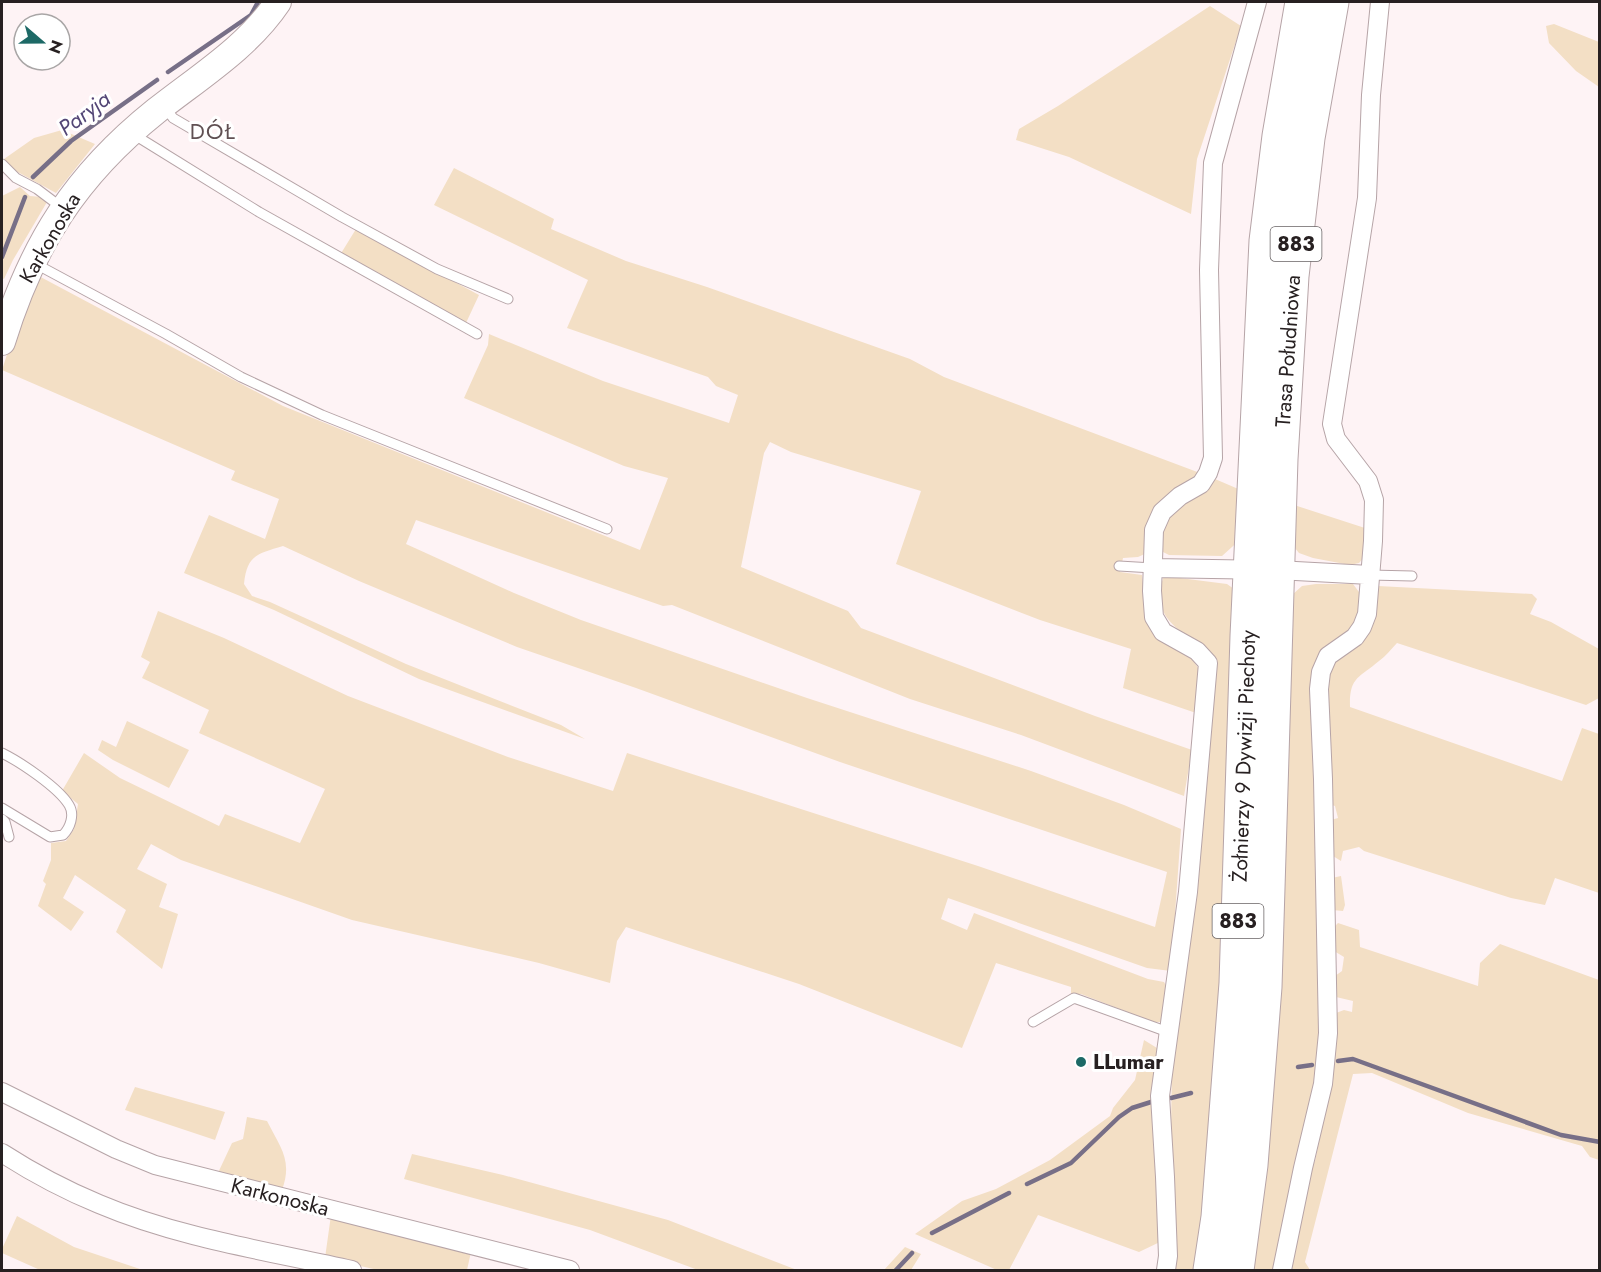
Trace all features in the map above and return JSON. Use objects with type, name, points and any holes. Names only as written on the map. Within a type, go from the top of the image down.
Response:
[{"type":"highway","name":"Żołnierzy 9 Dywizji Piechoty","points":[[1238,1270],[1251,1164],[1265,987],[1266,241],[1279,136],[1302,2]]},
{"type":"highway","name":"Trasa Południowa","points":[[1280,488],[1292,276],[1308,138],[1332,2]]},
{"type":"highway","name":"Żołnierzy 9 Dywizji Piechoty","points":[[1210,1270],[1218,1217],[1264,570],[1280,488]]},
{"type":"street","name":"Karkonoska","points":[[2,342],[32,262],[63,209],[96,166],[124,138],[236,48],[261,25],[278,2]]},
{"type":"street","points":[[1166,1270],[1168,1256],[1160,1096],[1188,892],[1208,663],[1197,651],[1163,632],[1154,617],[1152,591],[1154,530],[1162,512],[1180,496],[1201,484],[1213,458],[1209,270],[1213,163],[1257,2]]},
{"type":"street","points":[[1282,1270],[1323,1084],[1328,1033],[1320,681],[1323,664],[1328,656],[1355,637],[1367,614],[1374,500],[1368,481],[1336,439],[1332,424],[1367,198],[1371,95],[1380,2]]},
{"type":"street","points":[[1153,568],[1370,575]]},
{"type":"street","name":"Karkonoska","points":[[2,1092],[116,1149],[155,1165],[570,1270]]},
{"type":"street","points":[[2,1153],[35,1174],[100,1205],[145,1221],[352,1270]]},
{"type":"lane","points":[[164,105],[173,118],[342,217],[437,269],[508,299]]},
{"type":"lane","points":[[124,138],[477,334]]},
{"type":"lane","points":[[2,164],[16,178],[38,189],[63,209]]},
{"type":"lane","points":[[32,262],[241,377],[314,411],[607,529]]},
{"type":"lane","points":[[1119,566],[1153,568]]},
{"type":"lane","points":[[1370,575],[1412,576]]},
{"type":"lane","points":[[2,753],[29,770],[55,791],[70,806],[71,819],[63,835],[50,837],[2,808]]},
{"type":"lane","points":[[2,819],[9,837]]},
{"type":"lane","points":[[1033,1022],[1074,998],[1168,1032]]},
{"type":"shaded area","points":[[1210,6],[1241,26],[1197,159],[1191,214],[1069,157],[1016,140],[1019,129]]},
{"type":"shaded area","points":[[1554,24],[1599,42],[1599,87],[1576,71],[1549,43],[1546,26]]},
{"type":"shaded area","points":[[62,130],[95,144],[56,193],[14,170],[4,159],[34,138]]},
{"type":"shaded area","points":[[454,168],[554,219],[551,229],[626,261],[707,287],[910,359],[944,377],[1200,473],[1168,495],[1157,506],[1147,553],[1138,557],[1123,558],[1120,572],[1142,575],[1144,593],[1199,669],[1196,713],[1123,688],[1131,649],[1040,620],[896,564],[921,491],[791,452],[770,442],[764,453],[741,567],[848,611],[861,628],[1192,750],[1184,796],[1021,735],[910,699],[672,605],[663,606],[416,520],[406,544],[514,593],[581,620],[807,698],[1031,771],[1124,805],[1181,829],[1171,971],[1147,968],[948,898],[941,919],[967,930],[974,913],[1148,979],[1164,982],[1169,991],[1162,1022],[1153,1022],[1081,994],[1071,994],[1071,987],[996,963],[962,1048],[799,984],[626,927],[617,941],[610,983],[539,963],[352,920],[181,860],[151,844],[137,869],[167,884],[159,907],[178,914],[162,969],[116,932],[126,910],[75,875],[63,898],[84,912],[71,931],[38,906],[46,884],[43,881],[51,860],[51,843],[66,841],[74,829],[78,804],[62,791],[84,753],[120,778],[219,826],[225,814],[300,843],[325,789],[199,733],[209,710],[142,678],[150,662],[141,657],[158,611],[224,638],[348,696],[508,757],[613,791],[627,753],[978,866],[1155,927],[1167,872],[840,762],[517,647],[359,581],[283,546],[266,551],[251,561],[245,574],[244,584],[252,596],[406,664],[561,725],[585,739],[419,679],[274,610],[184,573],[209,515],[265,539],[279,499],[231,480],[235,471],[2,370],[35,274],[283,406],[640,550],[668,478],[624,466],[464,398],[488,345],[489,334],[603,381],[729,423],[738,395],[716,386],[708,377],[567,328],[588,280],[434,205]]},
{"type":"shaded area","points":[[20,187],[30,196],[42,197],[47,202],[4,279],[2,278],[2,196]]},
{"type":"shaded area","points":[[356,229],[479,295],[466,323],[340,255]]},
{"type":"shaded area","points":[[1215,479],[1243,491],[1242,538],[1222,556],[1169,555],[1163,552],[1163,530],[1169,517]]},
{"type":"shaded area","points":[[1291,504],[1368,529],[1365,556],[1359,563],[1350,565],[1299,553],[1290,542]]},
{"type":"shaded area","points":[[1164,576],[1227,584],[1234,589],[1227,942],[1201,1270],[1173,1270],[1175,1194],[1171,1131],[1172,1057],[1206,650],[1177,628],[1163,611],[1160,590]]},
{"type":"shaded area","points":[[1353,584],[1362,596],[1360,612],[1353,624],[1322,653],[1313,671],[1322,1050],[1277,1270],[1249,1270],[1292,595],[1302,586]]},
{"type":"shaded area","points":[[1378,586],[1532,594],[1537,599],[1530,614],[1551,622],[1599,649],[1599,698],[1586,705],[1397,643],[1353,684],[1350,707],[1562,781],[1582,728],[1599,734],[1599,893],[1555,878],[1545,905],[1511,898],[1364,851],[1359,847],[1343,851],[1341,861],[1333,856],[1331,820],[1338,818],[1335,806],[1329,804],[1326,678]]},
{"type":"shaded area","points":[[127,721],[189,750],[169,788],[98,750],[102,740],[116,747]]},
{"type":"shaded area","points":[[1341,876],[1345,905],[1343,911],[1332,910],[1332,878]]},
{"type":"shaded area","points":[[1338,923],[1359,930],[1360,947],[1478,986],[1480,963],[1500,944],[1599,980],[1599,1160],[1590,1157],[1582,1146],[1468,1113],[1372,1073],[1353,1074],[1305,1262],[1310,1270],[1291,1270],[1309,1169],[1315,1161],[1332,1079],[1336,1013],[1344,1010],[1352,1012],[1353,1001],[1336,997],[1335,976],[1342,971],[1344,957],[1334,951],[1333,928]]},
{"type":"shaded area","points":[[1144,1040],[1157,1048],[1153,1141],[1162,1241],[1139,1252],[1038,1215],[1009,1270],[997,1270],[915,1234],[962,1201],[996,1189],[1050,1160],[1110,1116],[1113,1108],[1135,1080]]},
{"type":"shaded area","points":[[135,1087],[225,1112],[215,1140],[125,1110]]},
{"type":"shaded area","points":[[247,1117],[267,1121],[284,1154],[286,1170],[282,1190],[217,1175],[232,1143],[243,1139]]},
{"type":"shaded area","points":[[412,1154],[503,1175],[668,1220],[797,1270],[698,1270],[590,1230],[404,1179]]},
{"type":"shaded area","points":[[331,1215],[471,1252],[467,1270],[378,1270],[325,1258]]},
{"type":"shaded area","points":[[17,1216],[74,1247],[143,1270],[40,1270],[2,1253]]},
{"type":"shaded area","points":[[905,1247],[921,1254],[911,1270],[884,1270]]},
{"type":"waterway","name":"Paryja","points":[[168,72],[251,15],[258,2]]},
{"type":"waterway","name":"Paryja","points":[[33,177],[71,141],[157,80]]},
{"type":"waterway","name":"Paryja","points":[[2,257],[25,197]]},
{"type":"waterway","points":[[1338,1061],[1353,1059],[1561,1135],[1600,1142]]},
{"type":"waterway","points":[[1298,1067],[1312,1065]]},
{"type":"waterway","points":[[1171,1098],[1191,1093]]},
{"type":"waterway","points":[[1027,1184],[1071,1163],[1119,1117],[1132,1108],[1151,1102]]},
{"type":"waterway","points":[[932,1233],[1009,1193]]},
{"type":"waterway","points":[[896,1270],[912,1253]]},
{"type":"place","name":"LLumar","points":[[1081,1062]]},
{"type":"district","name":"DÓŁ","points":[[213,131]]}]
